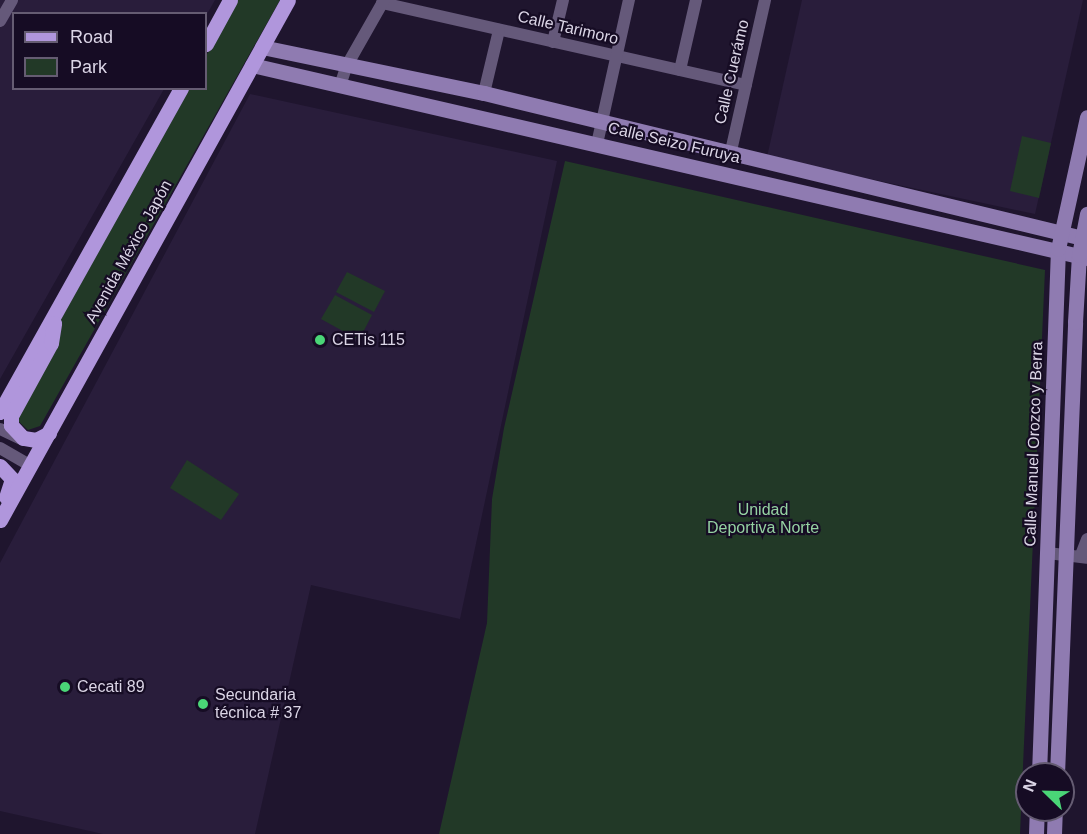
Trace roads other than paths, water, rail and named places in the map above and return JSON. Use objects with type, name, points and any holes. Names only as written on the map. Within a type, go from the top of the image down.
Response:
[{"type":"main road","points":[[207,42],[230,0]]},
{"type":"main road","name":"Avenida México Japón","points":[[0,520],[288,0]]},
{"type":"main road","name":"Avenida México Japón","points":[[0,412],[180,90]]},
{"type":"main road","points":[[49,433],[36,440],[24,438],[10,425],[11,416],[51,343],[55,314]]},
{"type":"main road","points":[[0,466],[12,479],[0,507]]},
{"type":"street","points":[[0,21],[12,0]]},
{"type":"street","points":[[554,42],[562,0]]},
{"type":"street","points":[[597,144],[629,0]]},
{"type":"street","points":[[680,70],[696,0]]},
{"type":"street","name":"Calle Cuerámo","points":[[731,151],[765,0]]},
{"type":"street","points":[[340,86],[346,67],[383,2]]},
{"type":"street","name":"Calle Tarimoro","points":[[383,2],[746,85]]},
{"type":"street","points":[[484,93],[499,30]]},
{"type":"street","name":"Calle Seizo Furuya","points":[[262,47],[346,67],[484,93],[1060,230],[1084,238]]},
{"type":"street","name":"Calle Seizo Furuya","points":[[252,66],[1058,249],[1083,257]]},
{"type":"street","name":"Calle Manuel Orozco y Berra","points":[[1039,762],[1058,249],[1060,230],[1087,117]]},
{"type":"street","points":[[1058,762],[1078,556],[1075,322],[1087,214]]},
{"type":"street","points":[[1075,322],[1087,299]]},
{"type":"street","points":[[0,429],[40,449]]},
{"type":"street","points":[[0,448],[31,466]]},
{"type":"street","points":[[1078,556],[1087,539]]},
{"type":"street","points":[[1048,553],[1078,556]]},
{"type":"place","name":"CETis 115","points":[[320,340]]},
{"type":"place","name":"Cecati 89","points":[[65,687]]},
{"type":"place","name":"Secundaria técnica # 37","points":[[203,704]]},
{"type":"park label","name":"Unidad Deportiva Norte","points":[[763,519]]}]
